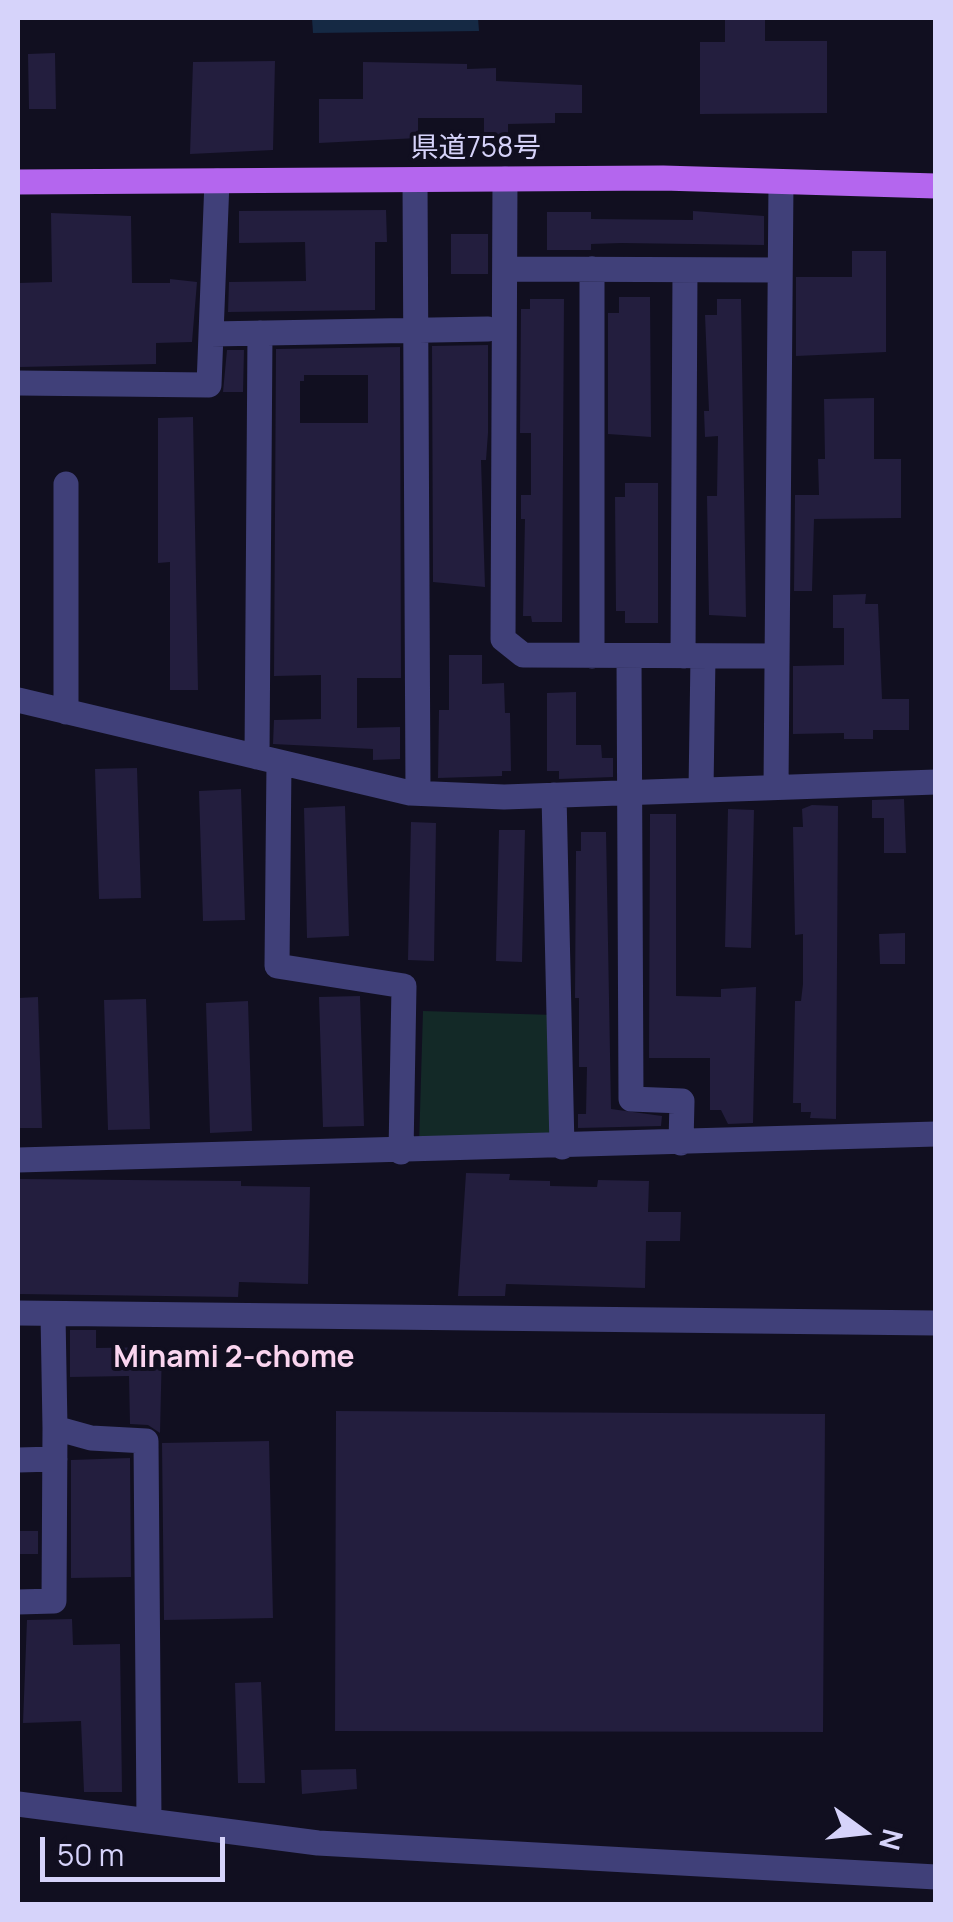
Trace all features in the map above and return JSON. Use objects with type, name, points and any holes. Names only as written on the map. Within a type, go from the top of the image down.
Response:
[{"type":"main road","name":"県道758号","points":[[18,182],[505,179],[936,186]]},
{"type":"street","points":[[505,179],[503,638],[523,655],[777,656]]},
{"type":"street","points":[[415,180],[418,793]]},
{"type":"street","points":[[18,384],[209,385],[217,181]]},
{"type":"street","points":[[776,787],[781,182]]},
{"type":"street","points":[[505,269],[780,270]]},
{"type":"street","points":[[592,269],[592,656]]},
{"type":"street","points":[[685,270],[693,656],[701,790]]},
{"type":"street","points":[[211,334],[488,329]]},
{"type":"street","points":[[260,333],[276,966],[404,986],[401,1152]]},
{"type":"street","points":[[66,484],[66,712]]},
{"type":"street","points":[[630,656],[626,793],[631,1099],[682,1101],[682,1143]]},
{"type":"street","points":[[18,700],[418,793],[554,795],[936,782]]},
{"type":"street","points":[[554,795],[562,1147]]},
{"type":"street","points":[[18,1160],[936,1134]]},
{"type":"street","points":[[18,1314],[936,1323]]},
{"type":"street","points":[[18,1602],[54,1600],[52,1314]]},
{"type":"street","points":[[55,1428],[90,1438],[146,1440],[149,1821]]},
{"type":"street","points":[[18,1460],[55,1459]]},
{"type":"street","points":[[18,1804],[318,1843],[936,1877]]},
{"type":"green space","points":[[423,1011],[554,1015],[550,1150],[419,1146]]},
{"type":"water","points":[[312,18],[478,18],[479,31],[313,33]]},
{"type":"building","points":[[725,18],[765,18],[765,41],[827,41],[827,113],[700,114],[700,42],[725,42]]},
{"type":"building","points":[[55,53],[56,109],[29,109],[28,54]]},
{"type":"building","points":[[275,61],[273,150],[190,154],[193,62]]},
{"type":"building","points":[[363,62],[467,64],[467,69],[496,68],[496,81],[582,85],[582,113],[555,113],[555,123],[508,124],[508,140],[484,140],[484,118],[418,118],[418,138],[319,143],[319,99],[363,99]]},
{"type":"building","points":[[386,210],[387,242],[375,242],[375,310],[228,312],[229,282],[306,281],[305,242],[239,243],[239,211]]},
{"type":"building","points":[[693,211],[764,216],[764,245],[621,243],[591,244],[591,250],[547,250],[547,212],[591,212],[591,219],[693,220]]},
{"type":"building","points":[[51,213],[131,216],[132,283],[170,283],[170,279],[197,282],[192,342],[156,343],[156,364],[20,367],[18,283],[52,282]]},
{"type":"building","points":[[451,234],[488,234],[488,274],[451,274]]},
{"type":"building","points":[[852,251],[886,251],[886,352],[796,356],[796,277],[852,277]]},
{"type":"building","points":[[619,297],[650,297],[651,437],[608,434],[608,313],[619,313]]},
{"type":"building","points":[[530,299],[564,299],[562,622],[532,622],[531,616],[523,616],[525,519],[521,519],[521,495],[531,495],[531,433],[520,433],[521,309],[530,309]]},
{"type":"building","points":[[717,299],[741,299],[746,617],[709,615],[707,496],[717,496],[718,436],[705,437],[704,411],[709,411],[705,315],[717,315]]},
{"type":"building","points":[[488,345],[488,433],[486,460],[481,460],[485,587],[433,582],[432,346]]},
{"type":"building","points":[[400,347],[401,678],[357,678],[357,728],[400,727],[400,759],[373,760],[373,749],[273,744],[274,720],[321,719],[321,675],[274,676],[276,349]],"holes":[[[304,375],[368,375],[368,423],[300,423],[300,381],[304,381]]]},
{"type":"building","points":[[227,350],[244,350],[243,392],[223,392]]},
{"type":"building","points":[[874,398],[874,459],[901,459],[901,518],[814,519],[812,591],[794,591],[795,495],[819,495],[818,459],[825,459],[824,399]]},
{"type":"building","points":[[193,417],[198,690],[170,690],[170,562],[158,563],[158,418]]},
{"type":"building","points":[[625,483],[658,483],[658,623],[625,623],[625,611],[616,611],[615,497],[625,497]]},
{"type":"building","points":[[866,594],[865,604],[878,604],[882,699],[909,699],[909,730],[873,730],[873,739],[844,739],[844,733],[793,734],[793,666],[844,665],[844,628],[833,628],[833,595]]},
{"type":"building","points":[[449,655],[482,655],[482,684],[504,683],[505,713],[510,713],[511,771],[502,771],[502,776],[438,778],[439,710],[449,710]]},
{"type":"building","points":[[576,692],[576,745],[601,745],[602,758],[613,758],[613,777],[559,779],[559,771],[547,771],[547,693]]},
{"type":"building","points":[[137,768],[141,898],[99,899],[95,769]]},
{"type":"building","points":[[241,789],[245,920],[203,921],[199,791]]},
{"type":"building","points":[[904,799],[906,853],[884,853],[884,818],[872,818],[872,800]]},
{"type":"building","points":[[812,805],[838,806],[836,1119],[810,1118],[811,1112],[801,1112],[801,1103],[793,1103],[795,1001],[801,1001],[803,934],[795,935],[793,827],[803,827],[802,809]]},
{"type":"building","points":[[345,806],[349,936],[307,938],[304,808]]},
{"type":"building","points":[[728,809],[754,810],[751,948],[725,947]]},
{"type":"building","points":[[650,814],[676,814],[676,996],[721,997],[721,989],[756,987],[753,1123],[728,1124],[721,1110],[710,1110],[710,1058],[649,1058]]},
{"type":"building","points":[[411,822],[436,823],[434,961],[408,960]]},
{"type":"building","points":[[499,830],[525,830],[522,962],[496,961]]},
{"type":"building","points":[[581,832],[606,832],[611,1109],[662,1116],[661,1126],[578,1128],[578,1114],[586,1114],[587,1067],[579,1067],[579,998],[575,998],[576,851],[581,851]]},
{"type":"building","points":[[905,933],[905,964],[880,964],[879,934]]},
{"type":"building","points":[[360,996],[364,1126],[323,1127],[319,997]]},
{"type":"building","points":[[38,997],[42,1128],[18,1128],[18,998]]},
{"type":"building","points":[[146,999],[150,1129],[108,1130],[104,1000]]},
{"type":"building","points":[[248,1001],[252,1131],[210,1133],[206,1003]]},
{"type":"building","points":[[466,1173],[510,1174],[509,1180],[550,1181],[550,1186],[597,1187],[598,1180],[649,1181],[648,1212],[681,1212],[680,1241],[646,1241],[645,1288],[506,1284],[505,1296],[458,1296]]},
{"type":"building","points":[[18,1179],[241,1181],[241,1186],[310,1187],[308,1284],[239,1282],[238,1297],[18,1294]]},
{"type":"building","points":[[70,1330],[96,1330],[96,1348],[162,1347],[160,1433],[148,1425],[130,1424],[129,1376],[70,1377]]},
{"type":"building","points":[[336,1411],[825,1414],[823,1732],[335,1731]]},
{"type":"building","points":[[269,1441],[273,1618],[164,1620],[162,1443]]},
{"type":"building","points":[[130,1458],[131,1577],[71,1578],[71,1460]]},
{"type":"building","points":[[18,1531],[38,1531],[38,1554],[18,1554]]},
{"type":"building","points":[[72,1619],[73,1645],[120,1644],[122,1792],[84,1792],[81,1721],[23,1723],[27,1620]]},
{"type":"building","points":[[261,1682],[265,1783],[238,1783],[235,1683]]},
{"type":"building","points":[[356,1769],[357,1789],[302,1794],[301,1770]]},
{"type":"district","name":"Minami 2-chome","points":[[234,1359]]}]
